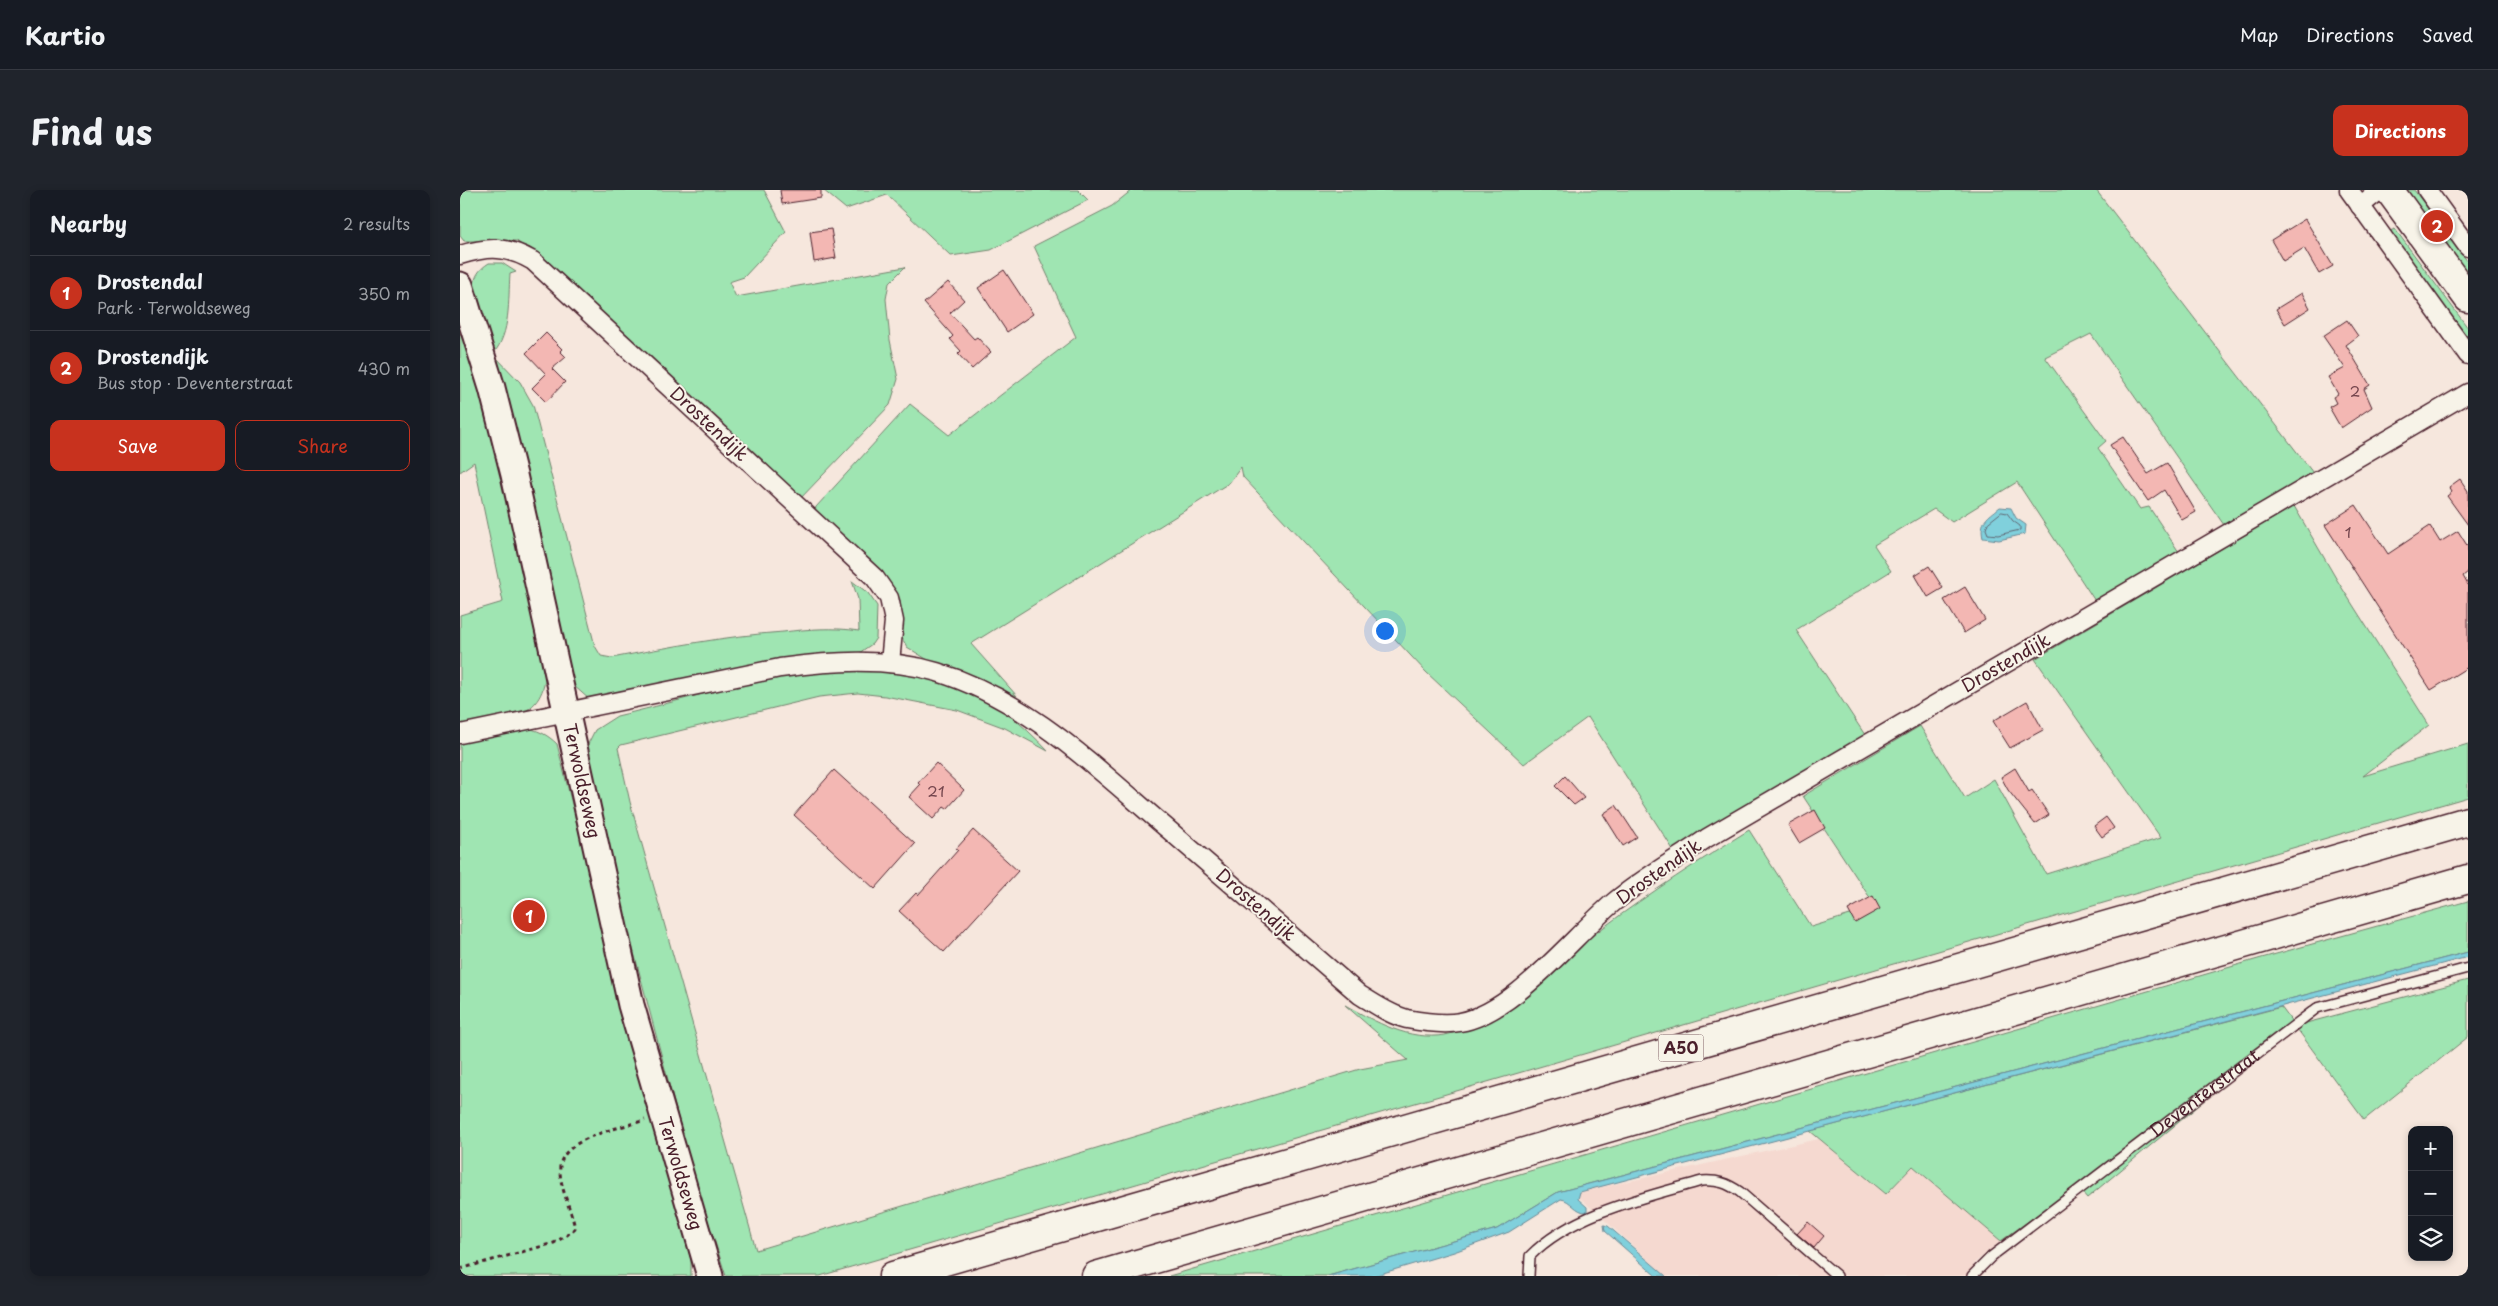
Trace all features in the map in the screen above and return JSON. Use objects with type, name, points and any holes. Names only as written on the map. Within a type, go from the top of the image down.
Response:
[{"type":"main road","points":[[2389,190],[2468,298]]},
{"type":"main road","name":"A50","points":[[893,1276],[2468,821]]},
{"type":"main road","points":[[1096,1276],[2468,879]]},
{"type":"street","points":[[2349,190],[2468,355]]},
{"type":"street","points":[[2360,206],[2380,190]]},
{"type":"street","points":[[2427,190],[2468,247]]},
{"type":"street","name":"Drostendijk","points":[[460,255],[493,248],[514,251],[533,261],[875,578],[890,598],[894,621],[890,663]]},
{"type":"street","name":"Terwoldseweg","points":[[460,285],[492,388],[510,458],[631,1005],[710,1275]]},
{"type":"street","name":"Drostendijk","points":[[460,734],[780,668],[824,662],[890,663],[936,672],[979,688],[1020,708],[1078,752],[1360,995],[1406,1019],[1437,1023],[1460,1022],[1481,1015],[1512,997],[1615,902],[1707,838],[2468,392]]},
{"type":"lane","name":"Deventerstraat","points":[[1972,1276],[1992,1256],[2317,1008],[2468,968]]},
{"type":"lane","points":[[1529,1276],[1530,1256],[1544,1242],[1612,1207],[1702,1181],[1716,1180],[1728,1184],[1740,1192],[1837,1276]]},
{"type":"path","points":[[460,1269],[554,1243],[567,1236],[575,1228],[559,1172],[562,1159],[568,1151],[574,1144],[586,1139],[663,1115]]},
{"type":"shaded area","points":[[1819,1139],[1886,1194],[1913,1166],[2001,1241],[1973,1264],[1983,1276],[1666,1276],[1578,1196],[1580,1192]]},
{"type":"green space","points":[[460,190],[764,190],[786,232],[744,277],[729,282],[736,297],[905,267],[889,283],[886,299],[890,340],[898,379],[890,405],[798,501],[517,241],[464,241],[460,236]]},
{"type":"green space","points":[[823,190],[1078,190],[1088,200],[991,250],[951,256],[887,195],[846,209]]},
{"type":"green space","points":[[1132,190],[2096,190],[2313,473],[2224,525],[2091,334],[2045,357],[2106,441],[2098,448],[2140,509],[2149,507],[2179,552],[2095,601],[2017,482],[1952,522],[1934,509],[1874,545],[1891,571],[1796,630],[1865,735],[1674,851],[1588,717],[1524,764],[1426,672],[1243,477],[1241,467],[1229,483],[971,644],[1017,696],[955,669],[928,660],[907,647],[902,638],[900,599],[896,592],[814,515],[816,507],[910,404],[949,435],[1076,337],[1034,246],[1112,206]]},
{"type":"green space","points":[[2414,190],[2468,262],[2468,281],[2403,192]]},
{"type":"green space","points":[[2395,229],[2468,328],[2468,344],[2387,232]]},
{"type":"green space","points":[[489,263],[502,263],[516,272],[510,274],[506,327],[499,346],[493,354],[520,382],[533,405],[595,646],[601,656],[612,658],[740,636],[821,629],[859,631],[858,599],[852,581],[868,593],[877,606],[876,638],[872,644],[859,653],[818,655],[590,700],[573,685],[473,289],[478,274]]},
{"type":"green space","points":[[460,318],[488,403],[546,666],[544,684],[539,698],[530,708],[507,719],[460,727],[460,615],[503,602],[474,462],[460,472]]},
{"type":"green space","points":[[2294,506],[2337,580],[2429,725],[2363,776],[2468,744],[2468,797],[820,1276],[726,1276],[695,1181],[597,814],[586,748],[595,730],[617,716],[773,678],[813,672],[852,670],[892,671],[951,682],[970,690],[995,704],[1028,731],[1048,751],[1005,728],[957,710],[885,696],[858,693],[819,697],[621,745],[618,748],[630,802],[756,1250],[1360,1069],[1408,1060],[1345,1005],[1368,1018],[1405,1033],[1431,1036],[1445,1035],[1466,1029],[1486,1019],[1528,990],[1622,914],[1675,877],[1749,830],[1811,927],[1876,907],[1803,796],[1920,726],[1965,798],[1994,779],[2046,874],[2161,838],[2035,659]]},
{"type":"green space","points":[[524,728],[542,733],[557,744],[642,1085],[691,1260],[691,1276],[460,1276],[460,743]]},
{"type":"green space","points":[[2468,901],[2468,952],[1558,1192],[1497,1229],[1328,1276],[1169,1276],[2258,959]]},
{"type":"green space","points":[[2468,980],[2468,1037],[2364,1120],[2295,1026]]},
{"type":"green space","points":[[2281,1007],[2295,1026],[2087,1198],[2077,1186],[2001,1241],[1913,1166],[1886,1194],[1810,1131]]},
{"type":"water","points":[[2000,507],[2011,508],[2016,518],[2026,525],[2025,534],[1999,540],[1983,538],[1983,523]]},
{"type":"water","points":[[2468,952],[2468,957],[1580,1192],[1578,1199],[1587,1207],[1587,1212],[1580,1211],[1561,1199],[1509,1232],[1454,1252],[1373,1276],[1328,1276],[1497,1229],[1558,1192]]},
{"type":"water","points":[[1604,1225],[1608,1226],[1666,1276],[1656,1276],[1605,1231]]},
{"type":"building","points":[[780,190],[821,190],[821,198],[782,204]]},
{"type":"building","points":[[2305,219],[2333,266],[2319,274],[2304,248],[2283,261],[2271,240]]},
{"type":"building","points":[[831,229],[836,258],[814,262],[810,232]]},
{"type":"building","points":[[1004,270],[1033,314],[1007,332],[978,288]]},
{"type":"building","points":[[948,282],[964,300],[950,313],[974,339],[977,337],[991,352],[972,369],[958,354],[961,351],[950,339],[953,336],[924,303]]},
{"type":"building","points":[[2302,293],[2310,308],[2285,324],[2276,309]]},
{"type":"building","points":[[2347,320],[2358,336],[2346,345],[2370,385],[2364,389],[2372,407],[2341,428],[2329,407],[2336,403],[2333,397],[2338,394],[2328,377],[2345,368],[2323,336]]},
{"type":"building","points":[[546,333],[562,349],[560,351],[566,357],[552,369],[565,382],[546,402],[532,388],[546,374],[526,353]]},
{"type":"building","points":[[2123,437],[2148,474],[2167,463],[2196,512],[2182,520],[2164,490],[2148,501],[2110,445]]},
{"type":"building","points":[[2460,479],[2468,491],[2468,525],[2447,496],[2452,492],[2449,487]]},
{"type":"building","points":[[2356,505],[2388,554],[2430,526],[2440,542],[2458,531],[2468,547],[2468,572],[2463,576],[2468,585],[2468,667],[2431,690],[2325,525]]},
{"type":"building","points":[[1929,566],[1943,588],[1928,597],[1915,575]]},
{"type":"building","points":[[1965,587],[1985,620],[1964,633],[1944,600]]},
{"type":"building","points":[[2027,701],[2043,730],[2010,748],[1993,721]]},
{"type":"building","points":[[936,763],[964,790],[947,809],[944,807],[933,819],[909,797],[920,785],[918,783]]},
{"type":"building","points":[[2015,768],[2029,792],[2032,790],[2049,815],[2035,824],[2008,790],[2001,777]]},
{"type":"building","points":[[834,770],[915,844],[875,889],[794,815]]},
{"type":"building","points":[[1565,776],[1584,798],[1574,805],[1555,786]]},
{"type":"building","points":[[1616,805],[1637,837],[1623,846],[1603,814]]},
{"type":"building","points":[[1815,810],[1825,828],[1799,843],[1788,825]]},
{"type":"building","points":[[2106,817],[2114,828],[2102,837],[2094,826]]},
{"type":"building","points":[[973,830],[1018,871],[944,952],[899,911],[916,893],[918,895]]},
{"type":"building","points":[[1873,896],[1880,909],[1855,923],[1848,910]]},
{"type":"building","points":[[1808,1222],[1824,1236],[1814,1248],[1797,1234]]},
{"type":"place","name":"Drostendijk","points":[[2437,226]]},
{"type":"place","name":"Drostendal","points":[[529,916]]}]
